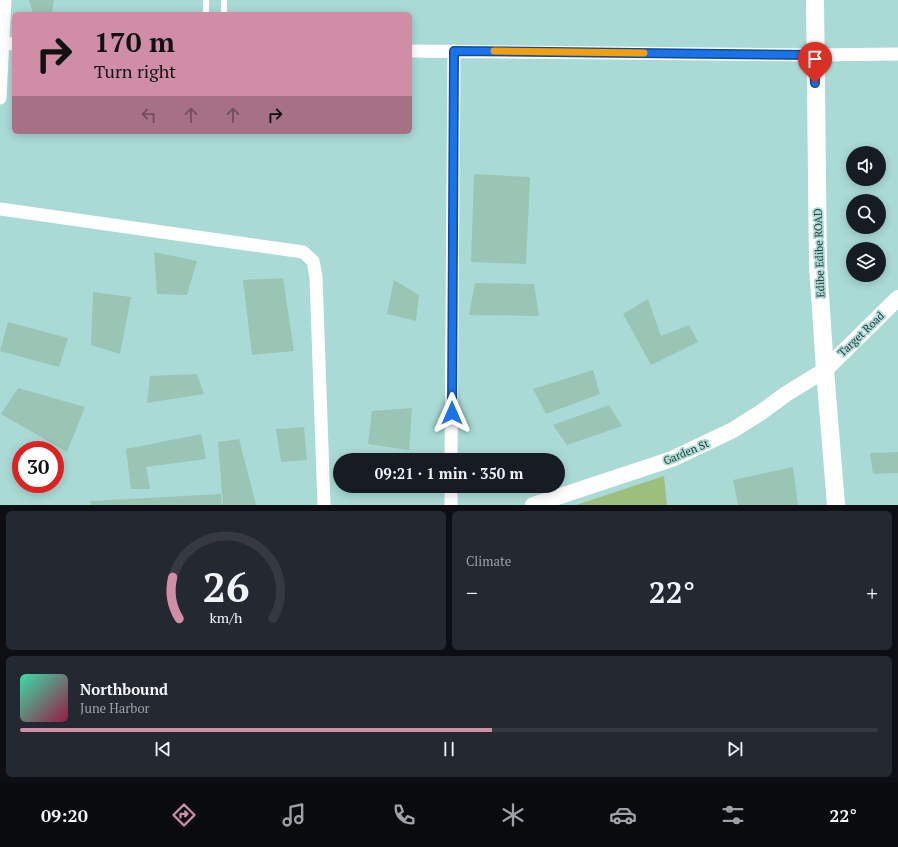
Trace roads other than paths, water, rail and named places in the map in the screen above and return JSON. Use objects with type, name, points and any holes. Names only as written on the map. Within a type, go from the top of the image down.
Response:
[{"type":"main road","name":"Edibe Edibe ROAD","points":[[815,0],[814,55],[818,265],[836,505]]},
{"type":"street","points":[[0,98],[6,43],[5,0]]},
{"type":"street","points":[[412,51],[814,55],[898,54]]},
{"type":"street","points":[[451,453],[454,51]]},
{"type":"street","points":[[0,209],[303,252],[313,261],[316,277],[324,505]]},
{"type":"street","name":"Target Road","points":[[825,370],[898,299]]},
{"type":"street","name":"Garden St","points":[[533,505],[672,459],[700,447],[760,413],[786,394],[825,370]]},
{"type":"street","points":[[451,493],[451,505]]},
{"type":"lane","points":[[206,0],[206,12]]},
{"type":"lane","points":[[224,0],[224,12]]}]
